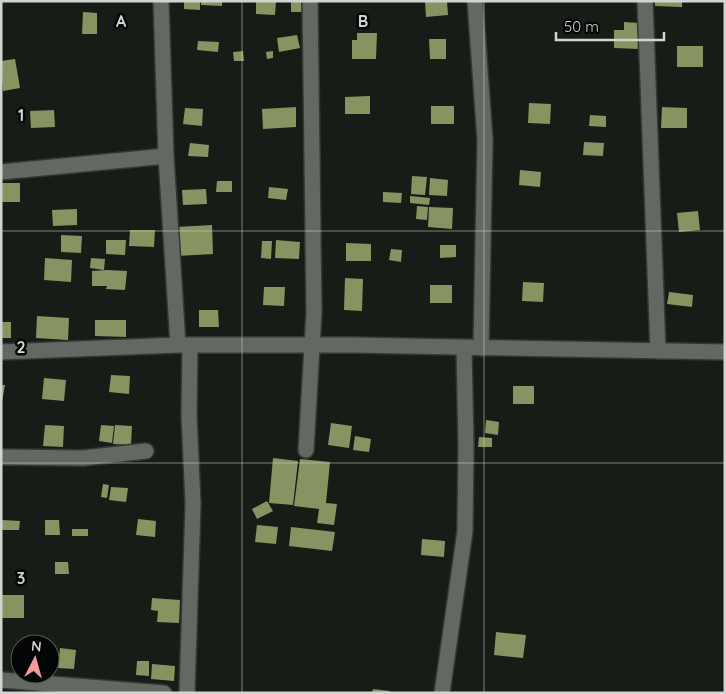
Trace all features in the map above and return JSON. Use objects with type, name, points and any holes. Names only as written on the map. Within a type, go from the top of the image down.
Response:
[{"type":"street","points":[[161,1],[166,156],[184,345],[194,504],[188,693]]},
{"type":"street","points":[[306,450],[313,345],[314,238],[310,1]]},
{"type":"street","points":[[475,1],[485,140],[482,348]]},
{"type":"street","points":[[645,1],[658,351]]},
{"type":"street","points":[[1,172],[166,156]]},
{"type":"street","points":[[1,352],[184,345],[313,345],[725,352]]},
{"type":"street","points":[[442,693],[465,531],[464,348]]},
{"type":"street","points":[[1,457],[83,458],[146,452]]},
{"type":"street","points":[[1,680],[164,693]]},
{"type":"building","points":[[184,1],[200,1],[200,10],[184,9]]},
{"type":"building","points":[[201,1],[222,1],[222,6],[201,5]]},
{"type":"building","points":[[256,1],[276,1],[275,15],[256,14]]},
{"type":"building","points":[[291,1],[306,1],[306,12],[291,12]]},
{"type":"building","points":[[425,1],[447,1],[448,15],[426,17]]},
{"type":"building","points":[[655,1],[682,1],[682,7],[655,6]]},
{"type":"building","points":[[83,12],[97,13],[97,34],[82,34]]},
{"type":"building","points":[[624,22],[639,23],[639,49],[614,48],[614,30],[624,30]]},
{"type":"building","points":[[357,33],[377,33],[376,59],[352,59],[352,40],[357,40]]},
{"type":"building","points":[[297,35],[300,48],[279,52],[277,38]]},
{"type":"building","points":[[429,39],[446,39],[446,59],[430,59]]},
{"type":"building","points":[[198,41],[219,42],[218,52],[197,50]]},
{"type":"building","points":[[677,46],[703,46],[703,67],[677,67]]},
{"type":"building","points":[[243,51],[244,61],[234,61],[233,52]]},
{"type":"building","points":[[273,51],[273,58],[267,59],[266,52]]},
{"type":"building","points":[[15,59],[20,88],[3,91],[1,61]]},
{"type":"building","points":[[370,96],[370,114],[345,114],[345,97]]},
{"type":"building","points":[[529,103],[551,104],[550,124],[528,123]]},
{"type":"building","points":[[431,106],[454,106],[454,124],[431,124]]},
{"type":"building","points":[[296,107],[296,127],[263,129],[262,109]]},
{"type":"building","points":[[662,107],[687,108],[687,128],[661,128]]},
{"type":"building","points":[[185,108],[203,109],[202,126],[183,124]]},
{"type":"building","points":[[54,110],[55,127],[31,128],[30,111]]},
{"type":"building","points":[[590,115],[606,116],[606,127],[589,126]]},
{"type":"building","points":[[584,142],[604,143],[603,156],[583,155]]},
{"type":"building","points":[[190,143],[209,145],[208,157],[188,156]]},
{"type":"building","points":[[520,170],[541,172],[540,187],[519,185]]},
{"type":"building","points":[[412,176],[427,177],[425,195],[411,194]]},
{"type":"building","points":[[430,178],[448,180],[447,196],[429,195]]},
{"type":"building","points":[[217,181],[232,181],[232,192],[216,192]]},
{"type":"building","points":[[1,183],[20,183],[20,202],[1,202]]},
{"type":"building","points":[[269,187],[288,189],[286,200],[268,198]]},
{"type":"building","points":[[206,189],[207,204],[183,205],[182,190]]},
{"type":"building","points":[[383,192],[402,193],[401,203],[383,202]]},
{"type":"building","points":[[410,196],[430,198],[429,205],[410,203]]},
{"type":"building","points":[[417,206],[428,207],[427,220],[416,219]]},
{"type":"building","points":[[429,207],[453,208],[452,229],[428,227]]},
{"type":"building","points":[[77,209],[77,225],[53,226],[52,210]]},
{"type":"building","points":[[698,211],[700,230],[679,232],[677,213]]},
{"type":"building","points":[[212,225],[213,254],[177,256],[176,227]]},
{"type":"building","points":[[130,230],[155,230],[154,247],[129,246]]},
{"type":"building","points":[[61,235],[82,236],[81,253],[61,252]]},
{"type":"building","points":[[106,240],[126,240],[125,255],[106,254]]},
{"type":"building","points":[[276,240],[300,242],[299,259],[275,258]]},
{"type":"building","points":[[262,241],[272,241],[271,259],[261,258]]},
{"type":"building","points":[[346,243],[371,244],[371,261],[346,261]]},
{"type":"building","points":[[440,245],[456,245],[456,257],[440,258]]},
{"type":"building","points":[[391,249],[402,250],[401,262],[389,260]]},
{"type":"building","points":[[45,258],[72,260],[71,282],[44,280]]},
{"type":"building","points":[[91,258],[105,259],[104,270],[90,268]]},
{"type":"building","points":[[92,271],[127,271],[125,290],[106,289],[107,286],[92,286]]},
{"type":"building","points":[[345,278],[363,279],[362,311],[344,310]]},
{"type":"building","points":[[523,282],[544,283],[543,302],[522,301]]},
{"type":"building","points":[[430,285],[452,285],[452,303],[430,303]]},
{"type":"building","points":[[264,287],[285,287],[284,306],[263,305]]},
{"type":"building","points":[[669,292],[693,295],[692,307],[667,304]]},
{"type":"building","points":[[199,310],[218,310],[219,327],[199,327]]},
{"type":"building","points":[[37,316],[69,318],[68,340],[36,338]]},
{"type":"building","points":[[95,320],[126,320],[126,337],[95,336]]},
{"type":"building","points":[[1,322],[11,322],[11,338],[1,338]]},
{"type":"building","points":[[111,375],[130,376],[129,394],[109,392]]},
{"type":"building","points":[[44,378],[66,380],[64,401],[42,399]]},
{"type":"building","points":[[1,385],[5,385],[2,402],[1,402]]},
{"type":"building","points":[[513,386],[534,386],[534,404],[513,404]]},
{"type":"building","points":[[486,420],[499,422],[498,435],[485,433]]},
{"type":"building","points":[[331,423],[352,426],[349,448],[328,445]]},
{"type":"building","points":[[45,425],[64,426],[63,447],[43,446]]},
{"type":"building","points":[[101,425],[114,426],[112,443],[99,441]]},
{"type":"building","points":[[115,425],[132,426],[131,445],[113,444]]},
{"type":"building","points":[[355,436],[371,439],[369,452],[353,450]]},
{"type":"building","points":[[479,437],[492,438],[492,447],[478,447]]},
{"type":"building","points":[[273,458],[298,461],[293,505],[269,503]]},
{"type":"building","points":[[300,459],[330,462],[326,503],[337,504],[334,525],[317,523],[319,509],[294,506]]},
{"type":"building","points":[[103,484],[109,485],[107,498],[101,497]]},
{"type":"building","points":[[111,487],[128,488],[126,502],[109,500]]},
{"type":"building","points":[[267,501],[273,511],[257,519],[252,509]]},
{"type":"building","points":[[138,519],[156,521],[155,537],[136,535]]},
{"type":"building","points":[[2,520],[20,521],[19,530],[2,530]]},
{"type":"building","points":[[45,520],[59,520],[60,535],[45,535]]},
{"type":"building","points":[[257,525],[278,527],[276,544],[255,542]]},
{"type":"building","points":[[291,527],[335,532],[332,551],[289,546]]},
{"type":"building","points":[[72,529],[88,529],[88,536],[72,536]]},
{"type":"building","points":[[422,539],[445,541],[444,557],[421,555]]},
{"type":"building","points":[[55,562],[68,562],[69,574],[55,574]]},
{"type":"building","points":[[1,595],[24,595],[24,618],[1,618]]},
{"type":"building","points":[[152,598],[180,600],[179,623],[157,622],[158,611],[151,610]]},
{"type":"building","points":[[496,632],[526,635],[523,658],[494,655]]},
{"type":"building","points":[[60,648],[76,650],[74,669],[60,668]]},
{"type":"building","points":[[137,661],[149,661],[149,676],[136,675]]},
{"type":"building","points":[[152,664],[175,666],[174,681],[151,679]]},
{"type":"building","points":[[373,689],[390,691],[390,693],[372,693]]}]
